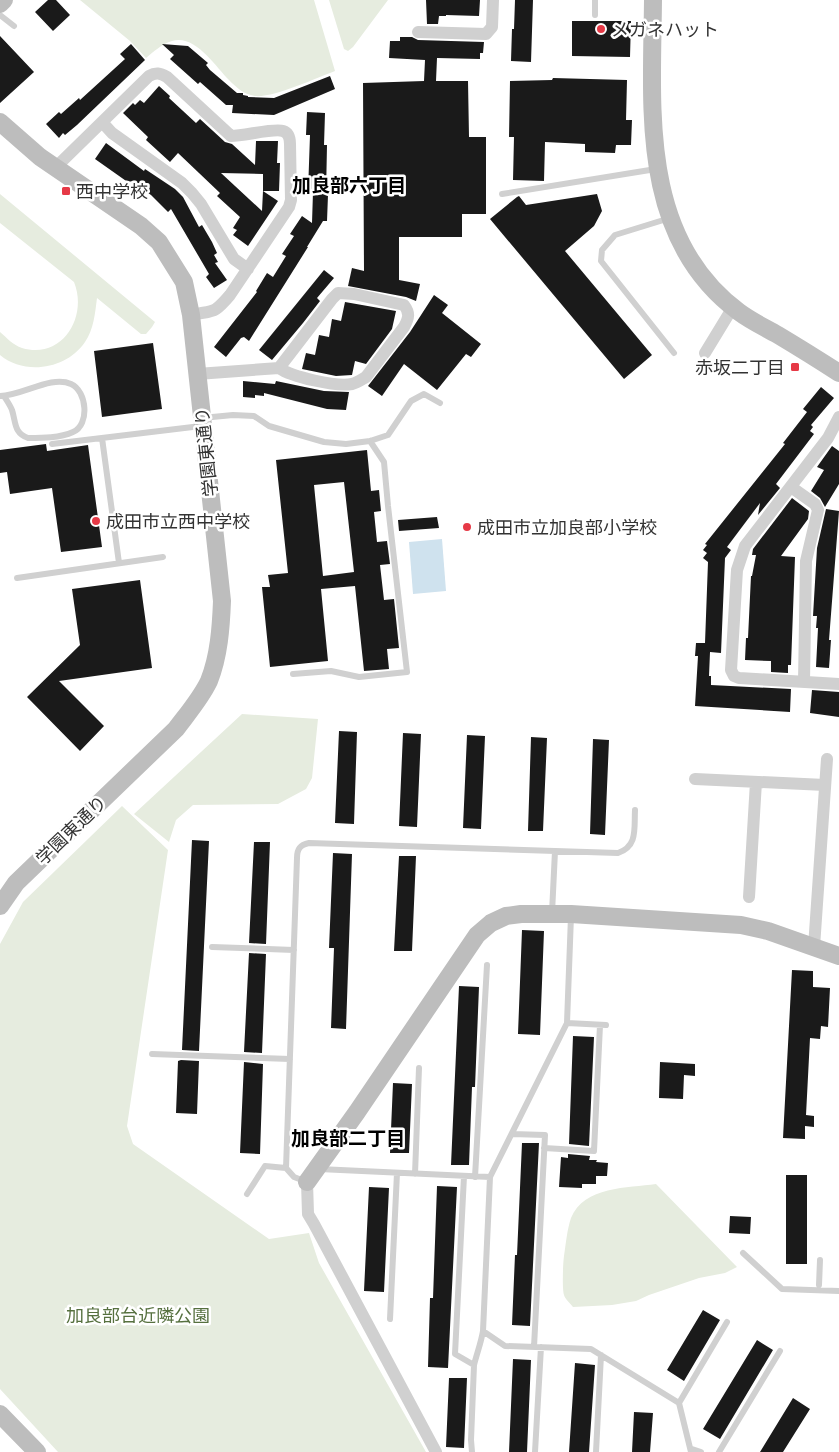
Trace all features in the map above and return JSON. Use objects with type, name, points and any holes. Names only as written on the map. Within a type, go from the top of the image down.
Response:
[{"type":"street","points":[[0,4],[4,0]]},
{"type":"street","points":[[418,32],[486,34],[492,27],[493,0]]},
{"type":"street","points":[[653,0],[652,88],[654,151],[670,218],[681,243],[701,274],[733,307],[754,322],[839,373]]},
{"type":"street","points":[[56,167],[149,76],[155,73],[167,77],[231,136],[282,130],[287,133],[290,138],[291,200],[289,207],[230,296],[218,309],[212,312],[191,315]]},
{"type":"street","name":"学園東通り","points":[[0,122],[16,138],[141,226],[159,242],[184,282],[191,315],[222,601],[221,628],[216,656],[209,680],[198,701],[176,728],[16,883],[0,906]]},
{"type":"street","points":[[102,122],[112,133],[182,183],[192,193],[201,204],[234,259],[248,269]]},
{"type":"street","points":[[197,374],[279,368],[293,376],[342,385],[358,382],[366,378],[404,327],[408,318],[407,309],[404,305],[396,303],[354,294],[338,294],[332,299],[279,368]]},
{"type":"street","points":[[705,353],[733,307]]},
{"type":"street","points":[[839,417],[828,438],[746,546],[740,560],[737,570],[731,670],[734,676],[739,678],[839,684]]},
{"type":"street","points":[[828,438],[839,445]]},
{"type":"street","points":[[791,486],[815,504],[818,510],[806,561],[804,682]]},
{"type":"street","points":[[814,947],[827,759]]},
{"type":"street","points":[[695,779],[826,786]]},
{"type":"street","points":[[749,898],[756,782]]},
{"type":"street","points":[[436,1452],[308,1214],[311,1175],[357,1112],[477,935],[491,923],[506,916],[521,914],[571,914],[747,926],[768,931],[839,956]]},
{"type":"street","points":[[0,1414],[37,1452]]},
{"type":"lane","points":[[595,0],[595,14]]},
{"type":"lane","points":[[0,15],[14,26]]},
{"type":"lane","points":[[502,194],[657,168]]},
{"type":"lane","points":[[670,218],[615,235],[602,250],[601,261],[674,353]]},
{"type":"lane","points":[[60,381],[72,384],[80,390],[84,402],[82,422],[76,432],[70,434],[28,438],[22,436],[16,430],[10,404],[2,396],[60,381]]},
{"type":"lane","points":[[52,444],[202,422],[232,415],[254,416],[269,426],[324,442],[346,444],[370,441],[388,435],[411,401],[424,394],[440,404]]},
{"type":"lane","points":[[102,438],[119,563]]},
{"type":"lane","points":[[293,674],[331,671],[359,677],[407,672],[384,462],[370,441]]},
{"type":"lane","points":[[17,578],[163,557]]},
{"type":"lane","points":[[286,1168],[297,853],[299,848],[303,844],[362,844],[618,853],[626,850],[634,837],[635,810]]},
{"type":"lane","points":[[552,914],[555,851]]},
{"type":"lane","points":[[472,1452],[470,1440],[474,1365],[482,1331],[490,1177],[568,1023],[571,914]]},
{"type":"lane","points":[[212,947],[294,950]]},
{"type":"lane","points":[[476,1177],[487,965]]},
{"type":"lane","points":[[544,1148],[594,1151],[603,1025],[568,1023]]},
{"type":"lane","points":[[152,1054],[290,1059]]},
{"type":"lane","points":[[416,1174],[419,1068]]},
{"type":"lane","points":[[512,1134],[545,1135],[535,1452]]},
{"type":"lane","points":[[247,1194],[265,1166],[286,1168],[294,1177],[396,1173],[490,1177]]},
{"type":"lane","points":[[390,1319],[396,1173]]},
{"type":"lane","points":[[464,1176],[455,1354],[474,1365]]},
{"type":"lane","points":[[743,1254],[782,1289],[839,1291]]},
{"type":"lane","points":[[820,1260],[820,1285]]},
{"type":"lane","points":[[679,1403],[727,1322]]},
{"type":"lane","points":[[482,1331],[505,1346],[591,1349],[679,1403],[692,1450],[701,1452]]},
{"type":"lane","points":[[719,1452],[780,1351]]},
{"type":"lane","points":[[596,1452],[601,1355]]},
{"type":"green space","points":[[80,0],[314,0],[335,71],[272,94],[263,96],[251,95],[238,88],[204,53],[189,42],[180,40],[168,42],[146,58],[130,41]]},
{"type":"green space","points":[[329,0],[388,0],[348,51],[344,49]]},
{"type":"green space","points":[[0,194],[155,322],[146,334],[141,334],[97,298],[94,321],[88,337],[77,351],[68,358],[57,364],[33,367],[21,366],[10,362],[0,355],[0,332],[22,348],[37,350],[49,348],[69,332],[75,321],[78,308],[74,282],[0,223]]},
{"type":"green space","points":[[242,714],[318,719],[312,778],[306,789],[278,804],[193,805],[176,820],[169,842],[134,814]]},
{"type":"green space","name":"加良部台近隣公園","points":[[122,806],[168,850],[127,1126],[133,1144],[269,1239],[309,1233],[319,1263],[426,1452],[58,1452],[0,1389],[0,944],[23,902]]},
{"type":"green space","points":[[656,1184],[737,1267],[725,1273],[699,1278],[636,1301],[612,1305],[573,1307],[564,1295],[563,1270],[571,1218],[577,1208],[596,1194],[608,1190]]},
{"type":"water","points":[[442,539],[446,591],[413,594],[409,542]]},
{"type":"building","points":[[48,0],[56,0],[70,15],[53,31],[35,12]]},
{"type":"building","points":[[426,0],[480,0],[479,16],[439,16],[438,24],[427,24]]},
{"type":"building","points":[[515,0],[533,0],[531,62],[511,61]]},
{"type":"building","points":[[572,21],[631,21],[630,57],[572,56]]},
{"type":"building","points":[[0,36],[34,72],[0,103]]},
{"type":"building","points":[[400,37],[412,37],[418,40],[484,42],[483,53],[480,53],[480,59],[437,58],[436,81],[468,81],[469,137],[486,137],[486,214],[462,214],[462,237],[399,237],[399,280],[420,284],[416,301],[406,297],[348,286],[352,268],[364,271],[363,83],[424,81],[425,60],[389,58],[390,41],[400,41]]},
{"type":"building","points":[[131,44],[145,60],[77,125],[65,135],[63,133],[59,138],[46,124],[59,112],[61,114],[79,98],[80,100],[125,59],[120,54]]},
{"type":"building","points":[[162,44],[188,46],[208,63],[206,65],[210,70],[237,93],[243,93],[243,95],[248,97],[274,98],[330,76],[335,89],[274,115],[232,113],[233,105],[226,105],[200,82],[198,84],[170,59],[174,55]]},
{"type":"building","points":[[553,78],[627,80],[626,120],[632,120],[631,145],[616,145],[615,153],[585,152],[585,144],[545,142],[544,181],[513,180],[514,137],[509,137],[510,81],[552,80]]},
{"type":"building","points":[[159,86],[196,123],[200,119],[225,142],[232,144],[255,165],[256,141],[278,141],[277,163],[280,163],[279,191],[263,191],[278,201],[248,246],[233,235],[237,230],[233,228],[240,217],[217,196],[220,193],[178,153],[170,162],[146,140],[148,137],[123,113],[133,103],[135,105],[140,100],[144,103]],"holes":[[[221,173],[263,174],[262,211]]]},
{"type":"building","points":[[307,112],[325,113],[324,145],[327,145],[327,221],[323,221],[249,341],[244,337],[241,338],[226,357],[214,347],[257,292],[267,273],[273,277],[286,256],[282,254],[294,236],[290,234],[302,216],[312,223],[313,192],[308,192],[310,135],[306,135]]},
{"type":"building","points":[[106,143],[144,171],[145,169],[175,189],[183,197],[199,227],[202,225],[212,242],[217,253],[214,255],[218,262],[215,263],[227,280],[214,288],[206,277],[209,274],[171,209],[168,212],[151,195],[131,181],[129,183],[95,159]]},
{"type":"building","points":[[597,194],[602,211],[594,226],[565,251],[652,355],[624,379],[490,219],[519,196],[526,205]]},
{"type":"building","points":[[324,270],[334,278],[317,298],[320,301],[272,360],[259,350]]},
{"type":"building","points":[[434,295],[448,305],[442,313],[481,344],[471,357],[466,354],[437,390],[404,364],[382,396],[368,386],[410,332]]},
{"type":"building","points":[[345,302],[396,311],[392,329],[366,364],[355,361],[352,375],[336,376],[302,369],[306,353],[315,355],[319,335],[329,337],[332,319],[341,321]]},
{"type":"building","points":[[153,343],[162,409],[102,417],[94,351]]},
{"type":"building","points":[[243,381],[275,384],[276,381],[324,391],[349,392],[346,410],[327,409],[264,393],[264,396],[255,395],[255,398],[243,397]]},
{"type":"building","points":[[821,387],[834,398],[811,425],[813,427],[810,431],[814,434],[776,484],[780,488],[758,515],[760,503],[727,547],[731,550],[725,558],[721,653],[710,652],[709,676],[711,676],[711,685],[791,689],[790,712],[695,706],[698,656],[695,656],[696,643],[705,643],[708,562],[703,558],[707,553],[703,550],[707,545],[705,544],[785,444],[783,443],[807,412],[803,409]]},
{"type":"building","points":[[46,444],[47,451],[88,445],[102,547],[61,552],[52,488],[10,494],[7,472],[0,473],[0,450]]},
{"type":"building","points":[[832,446],[839,451],[839,484],[825,507],[820,498],[811,491],[824,470],[817,467]]},
{"type":"building","points":[[367,450],[371,491],[379,490],[381,511],[374,512],[377,542],[387,541],[390,564],[380,565],[384,600],[394,599],[399,648],[387,649],[389,669],[364,671],[355,586],[321,589],[328,661],[270,667],[262,587],[270,587],[268,575],[288,573],[276,460]],"holes":[[[344,482],[354,572],[323,576],[314,485]]]},
{"type":"building","points":[[792,498],[809,511],[808,519],[781,556],[795,557],[791,665],[788,665],[788,673],[771,672],[771,661],[745,660],[751,576],[756,555],[752,555],[753,549]]},
{"type":"building","points":[[826,509],[839,511],[829,640],[831,640],[829,668],[816,667],[818,628],[816,628],[817,616],[813,616],[817,548]]},
{"type":"building","points":[[437,517],[439,528],[399,531],[398,520]]},
{"type":"building","points":[[140,580],[152,668],[59,681],[104,726],[80,751],[27,697],[80,645],[72,589]]},
{"type":"building","points":[[812,690],[839,692],[839,717],[810,713]]},
{"type":"building","points":[[339,731],[357,732],[354,824],[335,823]]},
{"type":"building","points":[[403,733],[421,734],[417,827],[399,826]]},
{"type":"building","points":[[467,735],[485,736],[481,829],[463,828]]},
{"type":"building","points":[[531,737],[547,738],[543,831],[528,831]]},
{"type":"building","points":[[593,739],[609,740],[605,835],[590,834]]},
{"type":"building","points":[[192,840],[209,841],[199,1051],[182,1050]]},
{"type":"building","points":[[254,842],[270,842],[266,944],[249,943]]},
{"type":"building","points":[[333,853],[352,854],[346,1029],[331,1028],[334,948],[329,948]]},
{"type":"building","points":[[399,856],[416,856],[412,951],[394,951]]},
{"type":"building","points":[[522,930],[544,931],[540,1035],[518,1034]]},
{"type":"building","points":[[249,953],[266,954],[262,1053],[244,1052]]},
{"type":"building","points":[[792,970],[813,971],[813,987],[830,988],[828,1027],[821,1026],[820,1039],[810,1038],[806,1115],[814,1116],[814,1127],[805,1126],[805,1139],[783,1138]]},
{"type":"building","points":[[459,986],[479,987],[475,1087],[472,1087],[469,1165],[451,1165]]},
{"type":"building","points":[[573,1036],[594,1037],[589,1146],[569,1144]]},
{"type":"building","points":[[178,1061],[199,1061],[197,1114],[176,1113]]},
{"type":"building","points":[[244,1062],[263,1064],[260,1154],[240,1153]]},
{"type":"building","points":[[660,1062],[695,1064],[695,1076],[684,1075],[683,1099],[659,1098]]},
{"type":"building","points":[[393,1083],[412,1084],[409,1153],[390,1153]]},
{"type":"building","points":[[522,1143],[539,1143],[530,1326],[512,1325]]},
{"type":"building","points":[[568,1154],[590,1156],[589,1160],[608,1163],[607,1176],[596,1176],[596,1184],[582,1184],[582,1188],[559,1187],[561,1157],[568,1158]]},
{"type":"building","points":[[786,1175],[807,1175],[807,1264],[786,1264]]},
{"type":"building","points":[[437,1186],[457,1187],[448,1368],[428,1367],[430,1298],[433,1298]]},
{"type":"building","points":[[369,1187],[389,1188],[384,1292],[364,1291]]},
{"type":"building","points":[[730,1216],[751,1217],[750,1234],[729,1233]]},
{"type":"building","points":[[703,1310],[720,1320],[684,1381],[667,1370]]},
{"type":"building","points":[[757,1340],[773,1350],[720,1439],[703,1429]]},
{"type":"building","points":[[513,1359],[531,1360],[527,1452],[509,1452]]},
{"type":"building","points":[[575,1363],[595,1365],[589,1452],[569,1452]]},
{"type":"building","points":[[449,1378],[467,1378],[464,1448],[446,1447]]},
{"type":"building","points":[[793,1398],[810,1409],[783,1452],[760,1452]]},
{"type":"building","points":[[634,1412],[653,1413],[650,1452],[632,1452]]},
{"type":"place","name":"メガネハット","points":[[601,29]]},
{"type":"place","name":"西中学校","points":[[66,191]]},
{"type":"place","name":"赤坂二丁目","points":[[795,367]]},
{"type":"place","name":"成田市立西中学校","points":[[96,521]]},
{"type":"place","name":"成田市立加良部小学校","points":[[467,527]]},
{"type":"district","name":"加良部六丁目","points":[[349,185]]},
{"type":"district","name":"加良部二丁目","points":[[348,1138]]}]
